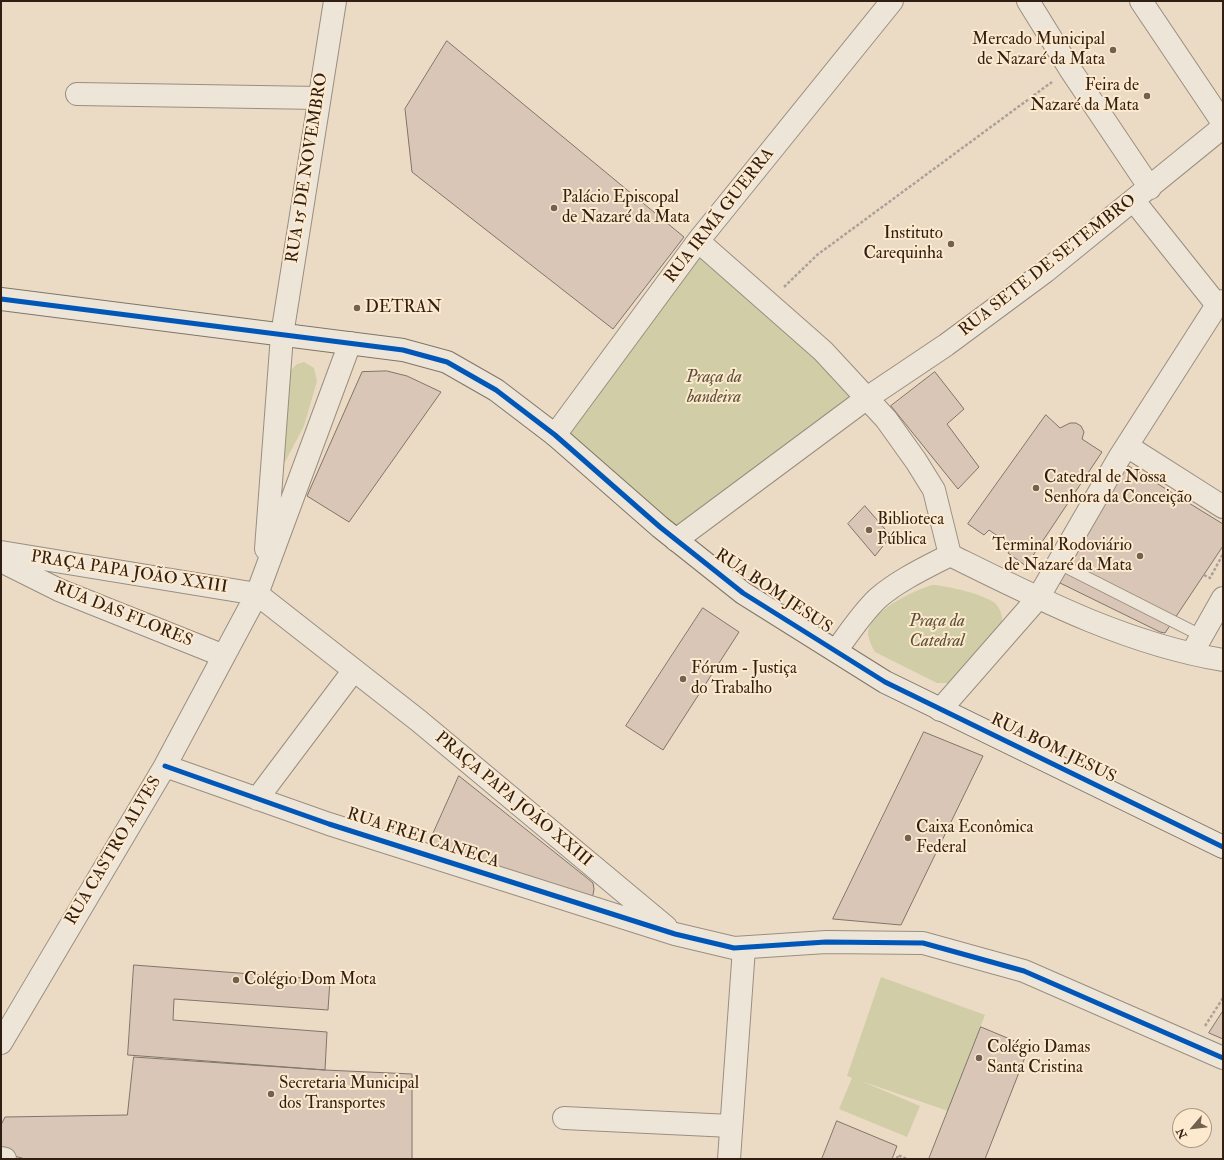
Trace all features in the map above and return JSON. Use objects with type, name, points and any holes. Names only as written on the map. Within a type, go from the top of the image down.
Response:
[{"type":"street","points":[[324,1],[331,22]]},
{"type":"street","name":"RUA 15 DE NOVEMBRO","points":[[261,584],[282,335],[335,1]]},
{"type":"street","name":"RUA IRMÃ GUERRA","points":[[555,435],[698,241],[892,1]]},
{"type":"street","points":[[940,710],[1038,598],[1126,446],[1220,303],[1142,194],[1070,69],[1028,1]]},
{"type":"street","points":[[1141,1],[1223,123]]},
{"type":"street","points":[[76,94],[319,98]]},
{"type":"street","name":"RUA SETE DE SETEMBRO","points":[[676,540],[867,398],[946,344],[1046,271],[1223,127]]},
{"type":"street","points":[[698,241],[823,351],[886,419],[916,461],[934,490],[950,555]]},
{"type":"street","name":"RUA BOM JESUS","points":[[1,299],[403,350],[447,362],[496,390],[555,435],[676,540],[743,593],[885,682],[1223,847]]},
{"type":"street","name":"RUA CASTRO ALVES","points":[[1,1043],[165,766],[261,584],[350,343]]},
{"type":"street","points":[[1126,446],[1223,507]]},
{"type":"street","name":"PRAÇA PAPA JOÃO XXIII","points":[[1,552],[261,584],[352,668],[419,721],[674,934]]},
{"type":"street","points":[[950,555],[1038,598],[1141,640],[1197,644],[1223,660]]},
{"type":"street","points":[[836,651],[863,614],[879,598],[908,577],[950,555]]},
{"type":"street","name":"RUA DAS FLORES","points":[[1,561],[59,590],[224,656]]},
{"type":"street","points":[[1197,644],[1223,598]]},
{"type":"street","points":[[257,799],[352,668]]},
{"type":"street","name":"RUA FREI CANECA","points":[[165,766],[329,824],[674,934],[734,948],[826,942],[923,943],[1024,971],[1223,1058]]},
{"type":"street","points":[[729,1159],[744,948]]},
{"type":"street","points":[[564,1118],[731,1126]]},
{"type":"street","points":[[1,1158],[5,1159]]},
{"type":"lane","points":[[1058,563],[1197,644]]},
{"type":"path","points":[[768,303],[817,255],[1070,69]]},
{"type":"path","points":[[1204,575],[1210,578],[1223,554]]},
{"type":"path","points":[[1193,1045],[1223,998]]},
{"type":"path","points":[[897,1159],[898,1155],[907,1159]]},
{"type":"green space","name":"Praça da bandeira","points":[[698,241],[867,398],[676,540],[555,435]]},
{"type":"green space","points":[[304,362],[314,368],[317,381],[304,426],[285,462],[278,461],[289,372],[297,364]]},
{"type":"green space","name":"Praça da Catedral","points":[[932,585],[956,589],[984,597],[996,604],[1002,615],[1002,628],[951,683],[937,683],[875,652],[868,637],[870,626],[875,618],[884,610],[904,597]]},
{"type":"green space","points":[[881,977],[985,1015],[948,1111],[861,1081],[920,1106],[907,1137],[839,1109],[852,1078],[847,1076]]},
{"type":"building","name":"Palácio Episcopal de Nazaré da Mata","points":[[447,41],[684,237],[613,329],[412,172],[405,109]]},
{"type":"building","points":[[387,371],[407,376],[441,392],[349,522],[307,496],[362,372]]},
{"type":"building","points":[[935,372],[964,409],[947,424],[979,467],[958,489],[891,406]]},
{"type":"building","name":"Catedral de Nossa Senhora da Conceição","points":[[1046,415],[1060,428],[1070,423],[1076,423],[1081,426],[1084,432],[1082,439],[1102,452],[1026,566],[1008,553],[1012,546],[989,530],[984,535],[968,524]]},
{"type":"building","points":[[1127,465],[1223,524],[1223,546],[1165,633],[1160,632],[1058,582]]},
{"type":"building","name":"Biblioteca Pública","points":[[865,506],[891,536],[875,556],[848,524]]},
{"type":"building","name":"Fórum - Justiça do Trabalho","points":[[703,608],[739,632],[663,750],[626,726]]},
{"type":"building","name":"Caixa Econômica Federal","points":[[924,732],[983,756],[901,925],[833,919]]},
{"type":"building","points":[[459,776],[593,883],[593,895],[588,899],[463,858],[429,843]]},
{"type":"building","points":[[134,965],[330,980],[328,1010],[174,999],[173,1020],[327,1032],[325,1070],[128,1055]]},
{"type":"building","points":[[1223,1011],[1223,1039],[1209,1033]]},
{"type":"building","points":[[981,1027],[1029,1047],[985,1159],[929,1159]]},
{"type":"building","name":"Secretaria Municipal dos Transportes","points":[[134,1057],[325,1070],[412,1074],[412,1159],[25,1159],[1,1152],[1,1125],[5,1117],[127,1115]]},
{"type":"building","points":[[837,1121],[897,1146],[892,1159],[822,1159]]},
{"type":"cycle path","points":[[1,299],[403,350],[447,362],[496,390],[555,435],[660,527],[743,593],[885,682],[1223,847]]},
{"type":"cycle path","points":[[165,766],[329,824],[675,934],[734,948],[826,942],[923,943],[1024,971],[1223,1058]]},
{"type":"place","name":"Mercado Municipal de Nazaré da Mata","points":[[1113,50]]},
{"type":"place","name":"Feira de Nazaré da Mata","points":[[1147,96]]},
{"type":"place","name":"Palácio Episcopal de Nazaré da Mata","points":[[554,208]]},
{"type":"place","name":"Instituto Carequinha","points":[[951,244]]},
{"type":"place","name":"DETRAN","points":[[357,308]]},
{"type":"place","name":"Catedral de Nossa Senhora da Conceição","points":[[1036,488]]},
{"type":"place","name":"Biblioteca Pública","points":[[869,530]]},
{"type":"place","name":"Terminal Rodoviário de Nazaré da Mata","points":[[1140,556]]},
{"type":"place","name":"Fórum - Justiça do Trabalho","points":[[683,679]]},
{"type":"place","name":"Caixa Econômica Federal","points":[[908,838]]},
{"type":"place","name":"Colégio Dom Mota","points":[[236,980]]},
{"type":"place","name":"Colégio Damas Santa Cristina","points":[[979,1058]]},
{"type":"place","name":"Secretaria Municipal dos Transportes","points":[[271,1094]]}]
